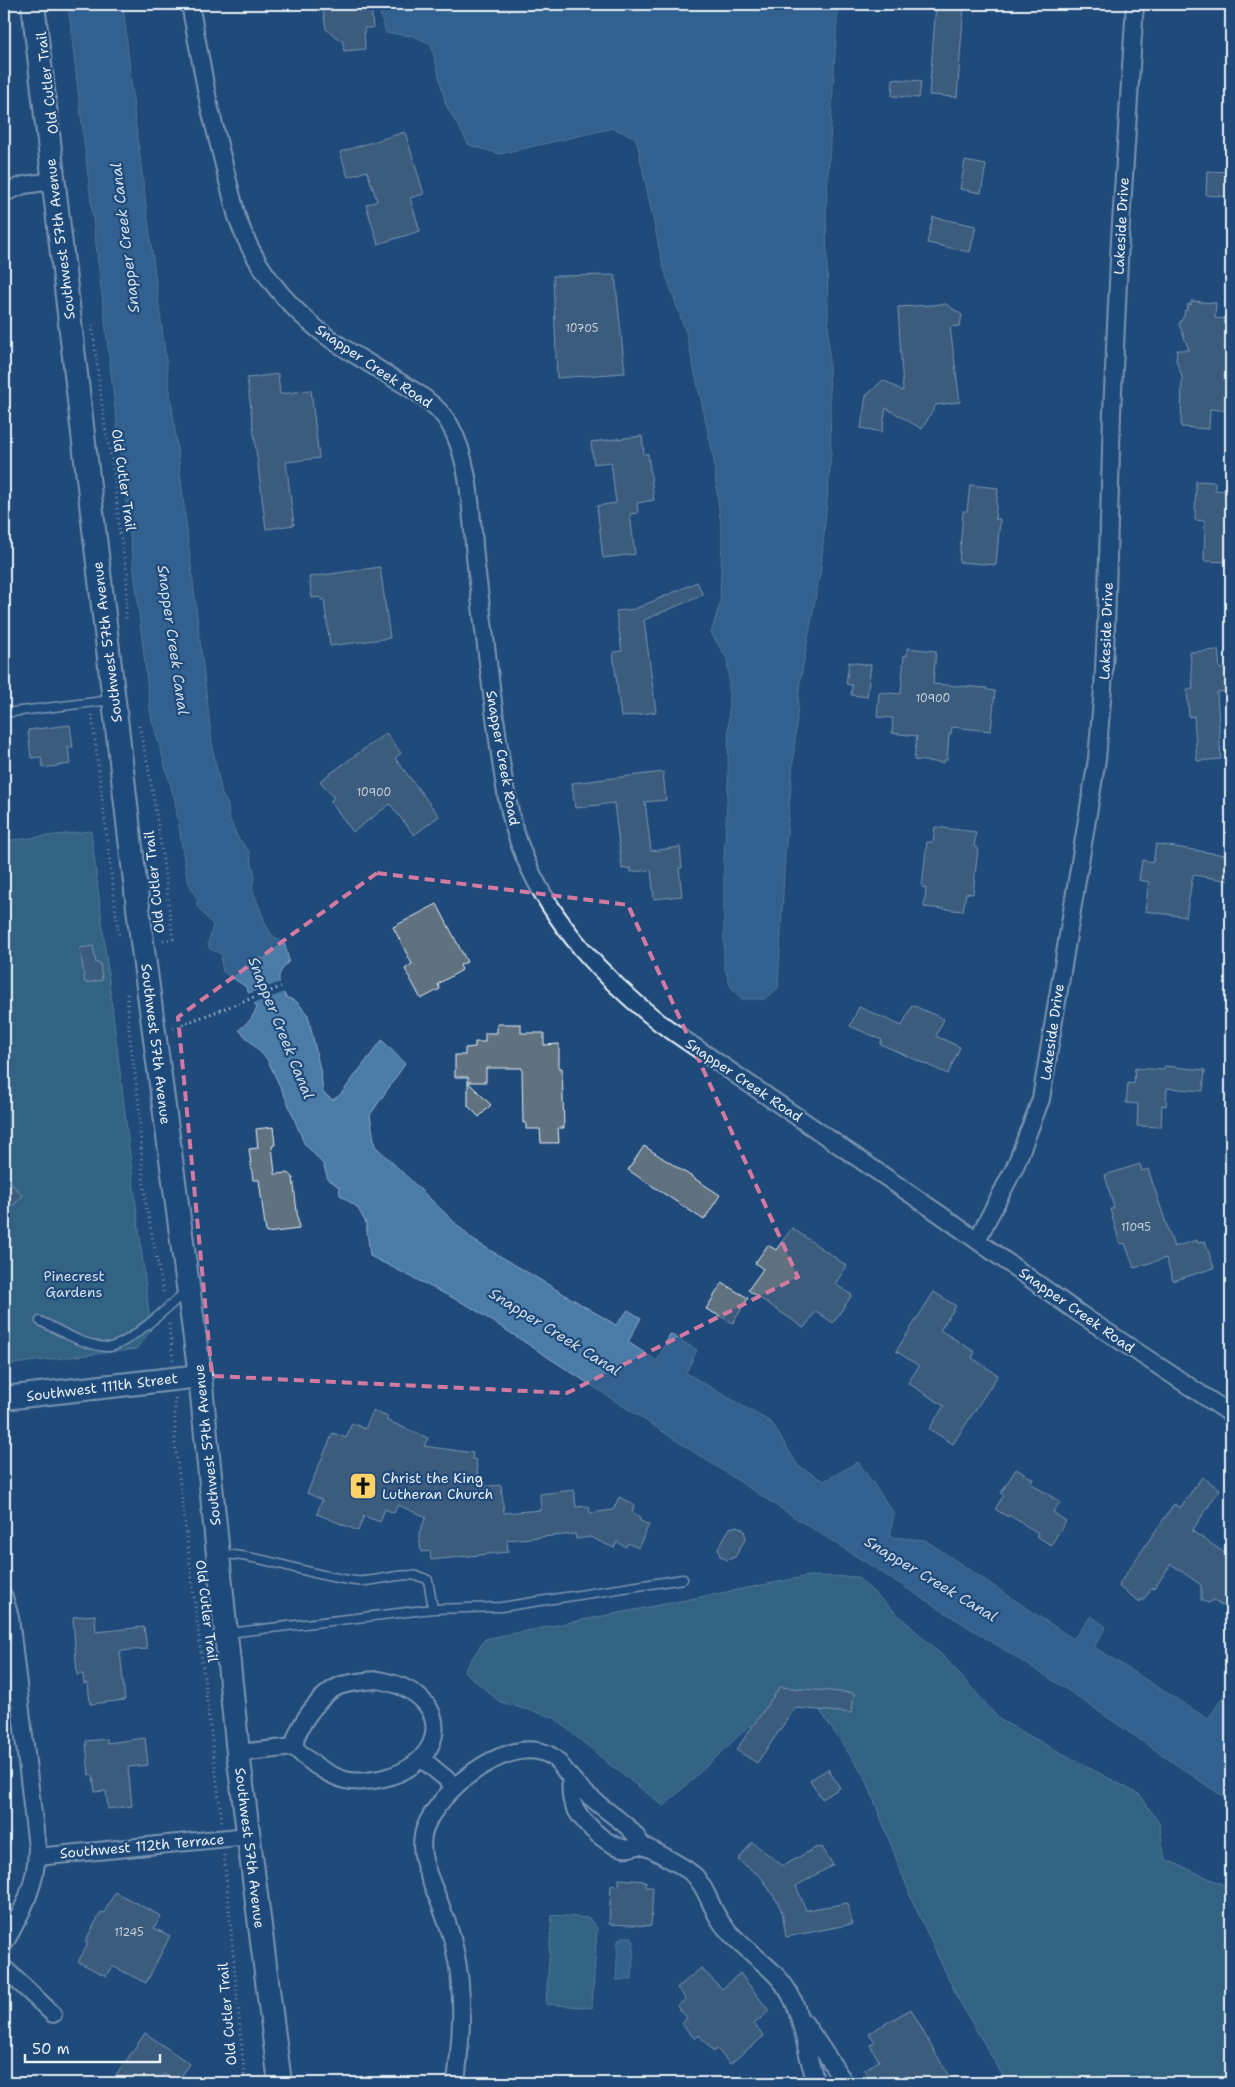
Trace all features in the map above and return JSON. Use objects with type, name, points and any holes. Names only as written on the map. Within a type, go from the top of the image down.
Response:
[{"type":"main road","name":"Southwest 57th Avenue","points":[[33,4],[154,1036],[200,1376],[238,1753],[280,2083]]},
{"type":"main road","name":"Southwest 111th Street","points":[[4,1398],[200,1376]]},
{"type":"street","name":"Snapper Creek Road","points":[[190,4],[209,105],[237,217],[243,233],[262,268],[280,294],[321,332],[426,400],[444,416],[454,435],[467,481],[484,630],[508,798],[524,857],[561,922],[580,948],[604,973],[660,1023],[977,1240],[1080,1314],[1231,1414]]},
{"type":"street","name":"Lakeside Drive","points":[[977,1240],[1015,1167],[1041,1099],[1096,759],[1103,688],[1106,629],[1116,315],[1136,4]]},
{"type":"street","points":[[4,193],[24,185],[54,181]]},
{"type":"street","points":[[4,182],[24,185]]},
{"type":"street","points":[[4,1597],[10,1617],[37,1857],[32,1890],[4,1944]]},
{"type":"street","points":[[238,1753],[294,1747],[316,1766],[346,1780],[359,1782],[396,1774],[411,1768],[422,1759],[429,1745],[434,1725],[433,1717],[428,1704],[411,1690],[378,1680],[339,1686],[315,1705],[294,1742],[294,1747]]},
{"type":"street","points":[[456,2083],[462,2013],[458,1969],[451,1934],[425,1865],[422,1845],[426,1825],[445,1796],[455,1786],[494,1759],[527,1750],[536,1751],[551,1756],[560,1763],[570,1778],[637,1834],[642,1846]]},
{"type":"street","points":[[422,1759],[455,1786]]},
{"type":"street","points":[[570,1778],[572,1801],[597,1834],[608,1842],[624,1849],[642,1846],[686,1868],[696,1877],[720,1921],[741,1945],[769,1968],[782,1982],[800,2016],[845,2083]]},
{"type":"street","name":"Southwest 112th Terrace","points":[[37,1857],[248,1836]]},
{"type":"street","points":[[4,1968],[53,2014]]},
{"type":"street","points":[[800,2016],[807,2054],[817,2083]]},
{"type":"lane","points":[[4,713],[114,700]]},
{"type":"lane","points":[[40,1321],[90,1344],[110,1348],[137,1333],[189,1289]]},
{"type":"lane","points":[[218,1553],[242,1555],[358,1581],[410,1576],[424,1578],[428,1580],[434,1609]]},
{"type":"lane","points":[[226,1633],[434,1609],[501,1607],[683,1579]]},
{"type":"path","name":"Old Cutler Trail","points":[[90,318],[94,334],[105,428],[114,472],[119,528],[127,573],[126,622]]},
{"type":"path","points":[[91,711],[120,945]]},
{"type":"path","name":"Old Cutler Trail","points":[[136,717],[148,763],[158,819],[172,939],[158,940]]},
{"type":"path","points":[[126,985],[129,1030],[139,1105],[146,1204],[164,1294]]},
{"type":"path","points":[[154,1036],[281,986]]},
{"type":"path","points":[[168,1316],[172,1347]]},
{"type":"path","name":"Old Cutler Trail","points":[[176,1401],[175,1444],[222,1823]]},
{"type":"path","name":"Old Cutler Trail","points":[[224,1853],[245,2083]]},
{"type":"highlighted area","points":[[377,873],[628,905],[798,1277],[567,1393],[212,1376],[178,1017]]},
{"type":"green space","name":"Pinecrest Gardens","points":[[91,831],[151,1330],[136,1349],[4,1365],[4,841]]},
{"type":"green space","points":[[809,1576],[857,1577],[946,1659],[1000,1720],[1140,1795],[1159,1823],[1165,1859],[1231,1888],[1231,2083],[1007,2083],[957,1997],[912,1900],[866,1779],[814,1702],[749,1726],[664,1806],[553,1717],[500,1702],[464,1671],[485,1639]]},
{"type":"green space","points":[[552,1915],[589,1918],[597,1928],[592,2008],[546,2004]]},
{"type":"water","name":"Snapper Creek Canal","points":[[68,4],[123,4],[135,119],[175,430],[213,751],[222,794],[228,805],[229,818],[238,838],[249,851],[255,876],[252,888],[271,934],[285,945],[289,961],[281,971],[279,982],[286,997],[297,1002],[308,1015],[321,1074],[323,1093],[333,1100],[341,1094],[382,1040],[405,1064],[370,1115],[375,1146],[473,1240],[616,1325],[628,1310],[641,1318],[628,1342],[657,1361],[670,1334],[697,1350],[686,1373],[772,1423],[798,1466],[824,1481],[858,1462],[894,1513],[890,1537],[925,1540],[1073,1639],[1091,1616],[1106,1627],[1094,1647],[1208,1719],[1231,1685],[1231,1802],[1063,1687],[791,1515],[469,1306],[370,1256],[366,1223],[357,1207],[340,1195],[339,1187],[328,1179],[323,1164],[304,1143],[267,1059],[239,1030],[251,1019],[257,1008],[245,986],[223,972],[222,954],[210,949],[208,944],[213,925],[196,905],[198,901],[187,879],[175,801],[151,716]]},
{"type":"water","points":[[377,4],[840,4],[837,19],[826,211],[831,454],[821,568],[800,682],[785,855],[778,988],[764,999],[742,999],[731,987],[724,966],[724,860],[728,786],[729,683],[727,659],[711,633],[720,603],[722,536],[713,454],[686,333],[663,266],[636,138],[613,128],[500,154],[469,145],[446,105],[431,44],[414,36],[386,33]]},
{"type":"water","points":[[621,1937],[632,1937],[634,1941],[632,1980],[616,1980],[618,1940]]},
{"type":"pier","points":[[281,982],[285,992],[252,1004],[248,994]]},
{"type":"building","points":[[322,4],[371,4],[373,28],[364,28],[365,49],[344,51],[343,42],[326,29]]},
{"type":"building","points":[[936,4],[964,4],[957,97],[929,95]]},
{"type":"building","points":[[893,79],[921,81],[919,98],[892,96]]},
{"type":"building","points":[[405,132],[424,194],[410,198],[420,231],[378,244],[366,205],[377,201],[367,171],[348,177],[340,152]]},
{"type":"building","points":[[965,161],[986,165],[981,193],[960,189]]},
{"type":"building","points":[[1207,171],[1231,172],[1231,197],[1206,195]]},
{"type":"building","points":[[933,217],[976,226],[970,252],[927,243]]},
{"type":"building","points":[[615,275],[625,373],[557,378],[553,276]]},
{"type":"building","points":[[1191,301],[1216,303],[1215,318],[1231,319],[1231,411],[1210,409],[1209,429],[1181,427],[1182,377],[1176,360],[1177,350],[1189,350],[1179,324],[1185,310],[1187,310],[1188,304],[1191,305]]},
{"type":"building","points":[[946,304],[962,315],[960,326],[950,327],[960,402],[936,405],[922,429],[886,408],[882,432],[861,428],[866,396],[883,380],[903,391],[898,307]]},
{"type":"building","points":[[278,374],[280,394],[311,390],[319,458],[286,462],[294,525],[266,529],[247,378]]},
{"type":"building","points":[[642,436],[644,454],[648,454],[654,500],[637,503],[638,513],[630,514],[635,554],[603,558],[597,506],[616,503],[611,462],[594,464],[591,442]]},
{"type":"building","points":[[1196,481],[1215,482],[1215,490],[1229,491],[1228,496],[1231,496],[1231,562],[1204,561],[1205,521],[1195,520]]},
{"type":"building","points":[[970,485],[998,488],[995,519],[1000,519],[996,565],[959,562],[963,511],[967,511]]},
{"type":"building","points":[[380,567],[390,638],[330,646],[324,599],[321,600],[321,597],[312,598],[309,577]]},
{"type":"building","points":[[697,582],[703,595],[644,620],[656,712],[621,717],[613,652],[622,651],[616,611],[635,609]]},
{"type":"building","points":[[907,648],[936,651],[933,684],[987,688],[987,690],[995,691],[991,731],[952,727],[951,734],[949,734],[947,760],[944,760],[944,763],[914,760],[917,736],[892,733],[893,718],[877,717],[879,692],[901,694],[904,655],[907,656]]},
{"type":"building","points":[[1218,650],[1220,669],[1231,669],[1231,691],[1217,692],[1221,759],[1197,761],[1194,716],[1189,717],[1187,689],[1193,689],[1190,652]]},
{"type":"building","points":[[849,662],[871,665],[867,697],[851,695],[852,685],[846,684]]},
{"type":"building","points":[[70,725],[73,747],[68,747],[70,764],[43,768],[41,757],[31,758],[28,730]]},
{"type":"building","points":[[386,733],[401,753],[395,758],[439,816],[414,835],[390,804],[353,832],[330,801],[334,798],[320,781]]},
{"type":"building","points":[[663,772],[666,800],[645,802],[651,851],[680,847],[682,868],[679,868],[682,896],[654,899],[651,870],[631,872],[631,868],[622,869],[614,803],[575,808],[572,783]]},
{"type":"building","points":[[935,827],[976,832],[974,847],[978,848],[973,894],[966,893],[963,911],[924,907],[926,888],[922,887],[927,842],[933,842]]},
{"type":"building","points":[[1156,844],[1231,856],[1231,881],[1193,875],[1186,917],[1145,911],[1149,882],[1139,880],[1142,860],[1153,862]]},
{"type":"building","points":[[437,904],[467,962],[460,965],[462,970],[438,984],[440,989],[421,999],[405,969],[412,964],[393,927]]},
{"type":"building","points":[[93,946],[96,963],[100,963],[102,980],[85,983],[80,948]]},
{"type":"building","points":[[912,1005],[944,1019],[936,1036],[960,1047],[948,1074],[880,1044],[882,1040],[850,1026],[859,1007],[902,1026]]},
{"type":"building","points":[[497,1024],[521,1024],[521,1033],[544,1033],[544,1045],[559,1044],[559,1068],[562,1068],[564,1128],[558,1128],[559,1143],[541,1143],[540,1129],[526,1129],[526,1123],[523,1123],[522,1068],[486,1068],[486,1082],[468,1082],[468,1077],[455,1077],[455,1055],[465,1055],[465,1048],[475,1047],[475,1042],[485,1042],[485,1033],[497,1033]]},
{"type":"building","points":[[1165,1066],[1205,1070],[1203,1091],[1167,1088],[1166,1106],[1162,1105],[1161,1127],[1137,1126],[1138,1104],[1126,1103],[1128,1083],[1134,1084],[1135,1068],[1163,1070]]},
{"type":"building","points":[[468,1082],[491,1105],[479,1117],[468,1106]]},
{"type":"building","points":[[273,1127],[275,1145],[272,1146],[275,1174],[288,1173],[293,1177],[299,1229],[266,1233],[259,1180],[253,1180],[249,1149],[258,1148],[256,1129]]},
{"type":"building","points":[[644,1146],[720,1195],[704,1220],[628,1170]]},
{"type":"building","points":[[1140,1164],[1142,1171],[1148,1169],[1174,1247],[1197,1240],[1198,1243],[1205,1241],[1214,1268],[1173,1281],[1166,1258],[1134,1268],[1125,1243],[1120,1244],[1110,1209],[1114,1208],[1105,1175]]},
{"type":"building","points":[[4,1176],[23,1196],[4,1214]]},
{"type":"building","points":[[792,1228],[847,1266],[835,1284],[852,1295],[833,1323],[816,1311],[804,1328],[748,1290],[763,1269],[755,1263],[768,1245],[776,1250]]},
{"type":"building","points":[[722,1283],[748,1298],[733,1323],[706,1309]]},
{"type":"building","points":[[934,1292],[956,1306],[940,1330],[975,1352],[972,1358],[998,1375],[953,1444],[929,1429],[944,1406],[908,1383],[919,1366],[896,1351]]},
{"type":"building","name":"Christ the King Lutheran Church","points":[[373,1411],[388,1417],[386,1420],[428,1438],[424,1446],[473,1453],[472,1459],[476,1460],[479,1487],[501,1485],[504,1513],[541,1510],[540,1494],[574,1490],[576,1507],[589,1506],[590,1513],[613,1510],[619,1497],[634,1505],[632,1512],[640,1517],[639,1520],[649,1525],[638,1548],[628,1543],[626,1547],[617,1542],[614,1548],[590,1537],[576,1539],[575,1534],[507,1540],[508,1552],[431,1560],[430,1551],[421,1552],[419,1533],[426,1517],[398,1505],[394,1513],[385,1509],[380,1522],[364,1516],[358,1531],[317,1514],[322,1500],[307,1493],[333,1433],[346,1438],[352,1423],[365,1429]]},
{"type":"building","points":[[1016,1469],[1033,1479],[1030,1483],[1060,1502],[1053,1512],[1066,1521],[1051,1545],[1036,1536],[1038,1533],[1009,1515],[1008,1517],[995,1509],[1004,1495],[1001,1493]]},
{"type":"building","points":[[1202,1477],[1220,1489],[1192,1531],[1231,1557],[1231,1594],[1223,1606],[1214,1600],[1208,1603],[1201,1600],[1201,1585],[1171,1564],[1154,1589],[1152,1587],[1143,1601],[1141,1599],[1140,1602],[1119,1587],[1119,1584],[1174,1504],[1180,1508]]},
{"type":"building","points":[[737,1526],[744,1530],[746,1538],[735,1557],[727,1560],[720,1556],[718,1548],[730,1528]]},
{"type":"building","points":[[95,1615],[96,1632],[144,1627],[147,1649],[120,1651],[125,1700],[90,1704],[88,1683],[84,1684],[83,1674],[77,1675],[73,1617]]},
{"type":"building","points":[[780,1687],[854,1693],[852,1713],[795,1708],[757,1763],[736,1750]]},
{"type":"building","points":[[145,1738],[148,1765],[128,1767],[132,1806],[108,1809],[106,1791],[95,1792],[93,1775],[89,1775],[86,1741],[107,1739],[107,1743]]},
{"type":"building","points":[[828,1769],[840,1788],[822,1799],[810,1780]]},
{"type":"building","points":[[752,1842],[783,1866],[817,1847],[822,1847],[833,1865],[796,1886],[806,1910],[848,1903],[852,1924],[786,1937],[782,1912],[778,1903],[761,1877],[738,1860]]},
{"type":"building","points":[[619,1879],[646,1881],[646,1887],[653,1887],[651,1926],[609,1924],[611,1885],[619,1886]]},
{"type":"building","points":[[115,1892],[161,1916],[154,1928],[170,1936],[146,1983],[112,1966],[106,1976],[78,1962],[88,1944],[85,1942],[101,1912],[104,1913]]},
{"type":"building","points":[[701,1968],[722,1989],[740,1973],[769,2011],[754,2024],[764,2036],[730,2064],[717,2049],[714,2052],[699,2035],[695,2039],[681,2023],[687,2018],[677,2006],[686,1999],[677,1988]]},
{"type":"building","points":[[911,2009],[953,2083],[872,2083],[864,2070],[879,2061],[870,2045],[875,2042],[869,2033]]},
{"type":"building","points":[[145,2033],[190,2064],[177,2082],[164,2074],[158,2083],[111,2083]]},
{"type":"place","name":"Christ the King Lutheran Church","points":[[363,1486]]}]
